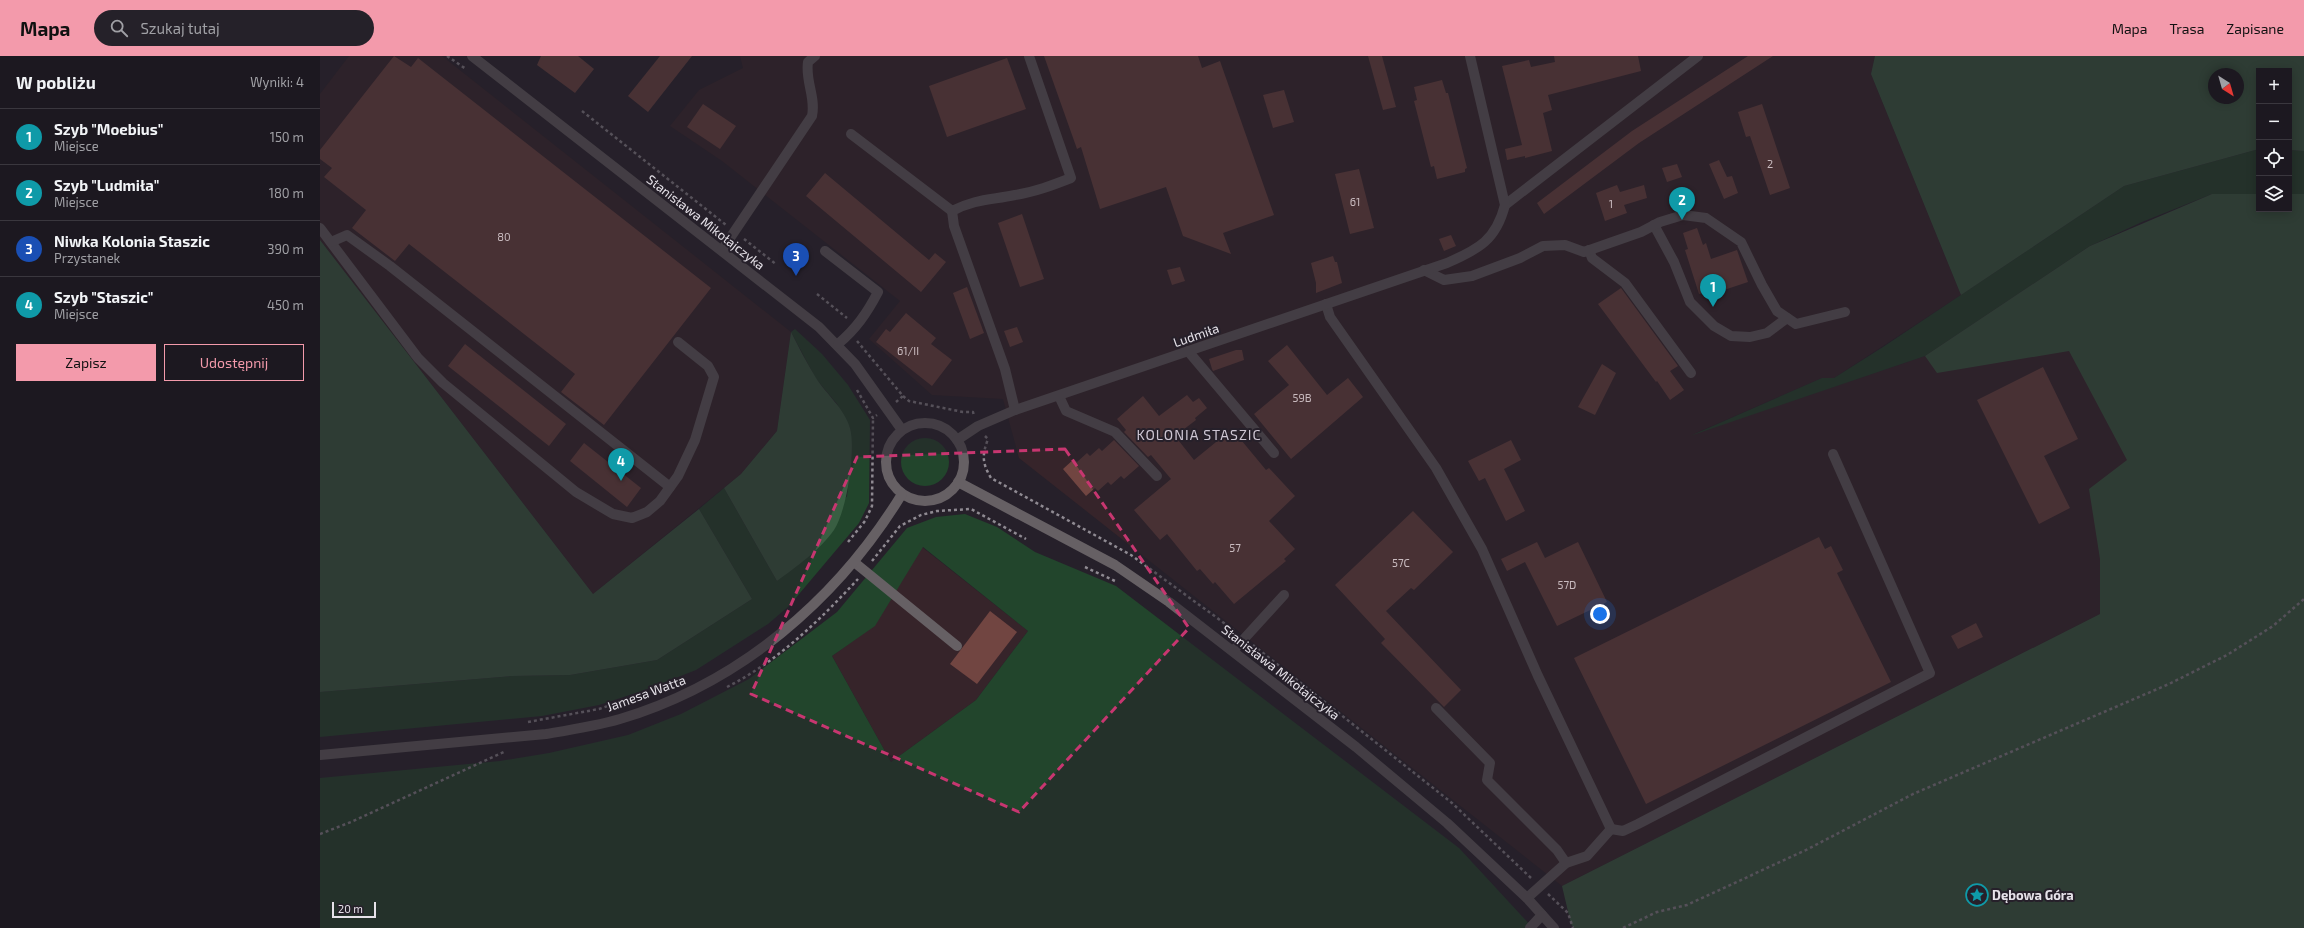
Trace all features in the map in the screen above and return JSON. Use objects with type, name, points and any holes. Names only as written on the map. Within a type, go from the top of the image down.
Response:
[{"type":"street","name":"Stanisława Mikołajczyka","points":[[472,56],[782,296],[838,344],[859,370],[902,430]]},
{"type":"street","points":[[722,250],[812,116],[813,98],[806,73],[808,62],[815,56]]},
{"type":"street","points":[[952,211],[970,202],[1023,194],[1071,178],[1029,56]]},
{"type":"street","points":[[1470,56],[1505,205],[1698,56]]},
{"type":"street","points":[[851,134],[952,211],[954,226],[1005,369],[1015,410]]},
{"type":"street","name":"Ludmiła","points":[[957,440],[978,426],[1015,410],[1447,263],[1486,242],[1500,223],[1505,205]]},
{"type":"street","points":[[1424,270],[1444,280],[1472,276],[1520,258],[1543,246],[1565,245],[1584,252],[1641,232],[1654,225],[1683,215],[1706,218],[1741,242],[1777,311],[1796,324],[1845,312]]},
{"type":"street","points":[[1654,225],[1674,262],[1690,302],[1714,326],[1731,336],[1750,337],[1767,333],[1787,318]]},
{"type":"street","points":[[320,228],[418,358],[443,383],[576,492],[613,514],[632,518],[648,512],[660,501],[670,488],[678,476],[696,440],[714,377],[708,366],[678,342]]},
{"type":"street","points":[[331,242],[347,235],[390,266],[670,488]]},
{"type":"street","points":[[1589,250],[1592,258],[1625,283],[1691,373]]},
{"type":"street","points":[[825,251],[878,292],[866,315],[852,332],[838,344]]},
{"type":"street","points":[[1326,304],[1330,317],[1436,468],[1482,549],[1538,676],[1612,829]]},
{"type":"street","points":[[1188,351],[1274,454]]},
{"type":"street","points":[[1059,396],[1066,411],[1115,432],[1157,476]]},
{"type":"street","points":[[920,424],[938,425],[948,431],[957,440],[963,453],[963,468],[958,482],[950,492],[939,498],[920,500],[902,494],[892,483],[886,469],[886,454],[892,441],[902,430],[920,424]]},
{"type":"street","points":[[1612,829],[1623,831],[1638,824],[1930,673],[1833,454]]},
{"type":"street","name":"Stanisława Mikołajczyka","points":[[958,482],[1115,565],[1169,602],[1356,747],[1441,818],[1527,898],[1554,928]]},
{"type":"street","name":"Jamesa Watta","points":[[320,755],[546,734],[619,719],[660,705],[701,686],[768,645],[803,616],[854,562],[902,494]]},
{"type":"street","points":[[854,562],[958,646]]},
{"type":"street","points":[[1233,651],[1284,595]]},
{"type":"street","points":[[1436,708],[1490,764],[1487,780],[1558,850],[1566,863]]},
{"type":"street","points":[[1527,898],[1566,863],[1587,856],[1612,829]]},
{"type":"street","points":[[1530,928],[1542,915]]},
{"type":"path","points":[[582,111],[777,265]]},
{"type":"path","points":[[903,396],[909,401],[963,412],[973,412],[978,426],[988,439]]},
{"type":"path","points":[[848,542],[865,521],[872,506],[873,418]]},
{"type":"path","points":[[722,689],[743,679],[774,658],[810,629],[865,571],[900,526],[921,515],[937,511],[971,509],[1026,539]]},
{"type":"path","points":[[1085,567],[1118,583]]},
{"type":"path","points":[[1623,928],[1658,912],[1687,905],[1808,849],[1913,794],[2169,684],[2227,654],[2273,626],[2304,599]]},
{"type":"path","points":[[527,722],[599,709],[680,681]]},
{"type":"path","points":[[491,753],[513,750]]},
{"type":"path","points":[[320,834],[351,822],[506,751]]},
{"type":"highlighted area","points":[[1065,449],[1189,628],[1019,812],[751,694],[857,457]]},
{"type":"shaded area","points":[[349,56],[442,56],[791,332],[777,431],[741,474],[593,594],[320,240],[320,94]]},
{"type":"shaded area","points":[[740,56],[1875,56],[1871,74],[1961,295],[1834,378],[1822,378],[1696,433],[1925,356],[2090,246],[2280,510],[2100,614],[1562,886],[1019,458],[1003,399],[932,395],[869,339],[900,301],[722,161],[670,126],[699,90],[743,68]]},
{"type":"shaded area","points":[[922,547],[1028,631],[976,700],[891,762],[832,656],[875,625]]},
{"type":"green space","points":[[1875,56],[2304,56],[2304,151],[2292,150],[2292,68],[2256,68],[2256,150],[2124,186],[1961,295],[1871,74]]},
{"type":"green space","points":[[2256,150],[2256,194],[2212,194],[2142,222],[2090,246],[1925,356],[1690,436],[1822,378],[1834,378],[1883,347],[2124,186]]},
{"type":"green space","points":[[2292,150],[2304,151],[2304,194],[2292,194]]},
{"type":"green space","points":[[2212,194],[2256,194],[2256,212],[2292,212],[2292,194],[2304,194],[2304,928],[1574,928],[1571,924],[1562,886],[2100,614],[2100,559],[2089,489],[2127,460],[2069,351],[1937,373],[1925,356],[2090,246]]},
{"type":"green space","points":[[320,240],[593,594],[699,509],[752,599],[657,660],[570,675],[512,676],[320,692]]},
{"type":"green space","points":[[795,329],[822,354],[848,385],[870,420],[869,503],[859,523],[789,606],[768,624],[696,670],[642,691],[599,705],[542,716],[320,737],[320,692],[512,676],[570,675],[657,660],[752,599],[699,509],[724,488],[777,581],[847,496],[852,453],[850,428],[837,404],[816,379],[791,332]]},
{"type":"green space","points":[[791,332],[816,378],[844,414],[850,428],[852,451],[849,480],[843,509],[834,530],[815,551],[777,581],[724,488],[741,474],[777,431]]},
{"type":"green space","points":[[920,438],[930,438],[942,445],[949,457],[949,467],[942,479],[930,486],[920,486],[912,482],[905,475],[901,467],[901,457],[905,449],[912,442]]},
{"type":"green space","points":[[965,514],[997,527],[1035,552],[1116,586],[1459,848],[1533,928],[320,928],[320,778],[500,761],[549,753],[628,735],[681,714],[749,679],[837,612],[907,528],[936,517]],"holes":[[[923,547],[1028,631],[976,700],[891,762],[832,656],[875,626]]]},
{"type":"building","points":[[394,56],[411,67],[418,58],[711,288],[604,425],[561,392],[575,374],[409,244],[395,261],[352,228],[366,210],[324,177],[332,168],[320,159],[320,150]]},
{"type":"building","points":[[541,56],[578,56],[594,69],[575,93],[537,65]]},
{"type":"building","points":[[660,56],[692,56],[648,112],[628,96]]},
{"type":"building","points":[[1044,56],[1198,56],[1202,68],[1220,61],[1274,215],[1223,233],[1231,254],[1183,236],[1166,187],[1100,209],[1081,147],[1077,149]]},
{"type":"building","points":[[1368,56],[1382,56],[1396,107],[1383,110]]},
{"type":"building","points":[[1554,56],[1638,56],[1641,71],[1548,95],[1552,110],[1543,113],[1552,151],[1525,158],[1525,156],[1507,160],[1505,149],[1522,145],[1502,66],[1529,60],[1531,67],[1555,62]]},
{"type":"building","points":[[1748,56],[1773,56],[1639,143],[1544,214],[1537,203],[1632,131]]},
{"type":"building","points":[[1007,58],[1026,109],[947,137],[929,86]]},
{"type":"building","points":[[1442,80],[1446,93],[1448,93],[1467,168],[1465,169],[1465,172],[1437,179],[1434,166],[1431,167],[1414,101],[1417,100],[1414,87]]},
{"type":"building","points":[[1284,90],[1294,122],[1273,128],[1263,95]]},
{"type":"building","points":[[703,104],[736,126],[720,149],[687,127]]},
{"type":"building","points":[[1762,104],[1790,188],[1770,195],[1750,136],[1746,137],[1738,112]]},
{"type":"building","points":[[1719,160],[1727,177],[1732,176],[1738,193],[1724,199],[1709,164]]},
{"type":"building","points":[[1677,164],[1682,177],[1667,182],[1662,168]]},
{"type":"building","points":[[1359,169],[1374,228],[1350,234],[1335,174]]},
{"type":"building","points":[[825,173],[929,260],[935,253],[946,262],[921,292],[806,196]]},
{"type":"building","points":[[1617,185],[1620,192],[1644,185],[1647,198],[1624,205],[1627,213],[1605,221],[1596,193]]},
{"type":"building","points":[[1022,214],[1044,279],[1020,287],[998,223]]},
{"type":"building","points":[[1697,228],[1703,245],[1706,243],[1711,259],[1737,250],[1748,282],[1721,291],[1720,288],[1699,294],[1685,250],[1688,249],[1683,233]]},
{"type":"building","points":[[1451,235],[1456,246],[1444,251],[1439,239]]},
{"type":"building","points":[[1333,256],[1335,262],[1337,262],[1342,283],[1316,293],[1316,283],[1311,263]]},
{"type":"building","points":[[1180,267],[1185,281],[1172,285],[1167,270]]},
{"type":"building","points":[[967,287],[984,333],[970,339],[953,293]]},
{"type":"building","points":[[1621,288],[1678,366],[1670,371],[1684,390],[1670,400],[1598,304]]},
{"type":"building","points":[[906,313],[936,338],[931,344],[952,360],[932,386],[876,342],[886,329],[890,332]]},
{"type":"building","points":[[1017,327],[1023,342],[1010,347],[1004,331]]},
{"type":"building","points":[[465,344],[566,424],[549,446],[448,366]]},
{"type":"building","points":[[1287,345],[1327,395],[1348,378],[1363,397],[1291,459],[1254,414],[1289,385],[1268,361]]},
{"type":"building","points":[[1236,350],[1242,350],[1244,360],[1213,371],[1209,359]]},
{"type":"building","points":[[1602,364],[1616,373],[1595,415],[1578,407]]},
{"type":"building","points":[[2043,367],[2078,439],[2044,456],[2070,508],[2039,524],[1977,400]]},
{"type":"building","points":[[1187,395],[1193,402],[1199,398],[1207,408],[1195,418],[1196,420],[1175,436],[1194,460],[1232,429],[1266,470],[1269,468],[1295,496],[1269,521],[1295,549],[1284,559],[1286,561],[1234,604],[1215,582],[1213,584],[1200,569],[1197,571],[1167,534],[1160,540],[1134,510],[1171,479],[1151,455],[1148,457],[1124,432],[1126,430],[1117,419],[1143,396],[1159,416]]},
{"type":"building","points":[[1114,440],[1139,466],[1124,479],[1121,476],[1111,485],[1108,482],[1098,491],[1095,488],[1086,496],[1063,469],[1074,459],[1077,462],[1087,453],[1090,456],[1099,448],[1102,451]]},
{"type":"building","points":[[1511,440],[1521,460],[1504,469],[1525,511],[1506,521],[1485,478],[1479,481],[1468,461]]},
{"type":"building","points":[[584,443],[641,488],[627,507],[570,461]]},
{"type":"building","points":[[1413,511],[1453,552],[1414,590],[1411,588],[1386,611],[1461,690],[1444,707],[1381,643],[1385,639],[1335,585]]},
{"type":"building","points":[[1819,537],[1825,549],[1831,546],[1843,570],[1837,573],[1891,682],[1646,804],[1574,658]]},
{"type":"building","points":[[1537,542],[1545,558],[1578,542],[1607,602],[1557,626],[1525,562],[1507,571],[1501,559]]},
{"type":"building","points":[[990,611],[1017,632],[977,684],[950,664]]},
{"type":"building","points":[[1976,623],[1983,637],[1958,649],[1951,636]]},
{"type":"place","name":"Szyb \"Ludmiła\"","points":[[1682,220]]},
{"type":"place","name":"Niwka Kolonia Staszic","points":[[796,276]]},
{"type":"place","name":"Szyb \"Moebius\"","points":[[1713,307]]},
{"type":"place","name":"Szyb \"Staszic\"","points":[[621,481]]},
{"type":"place","name":"Dębowa Góra","points":[[1977,895]]},
{"type":"district","name":"KOLONIA STASZIC","points":[[1199,434]]}]
